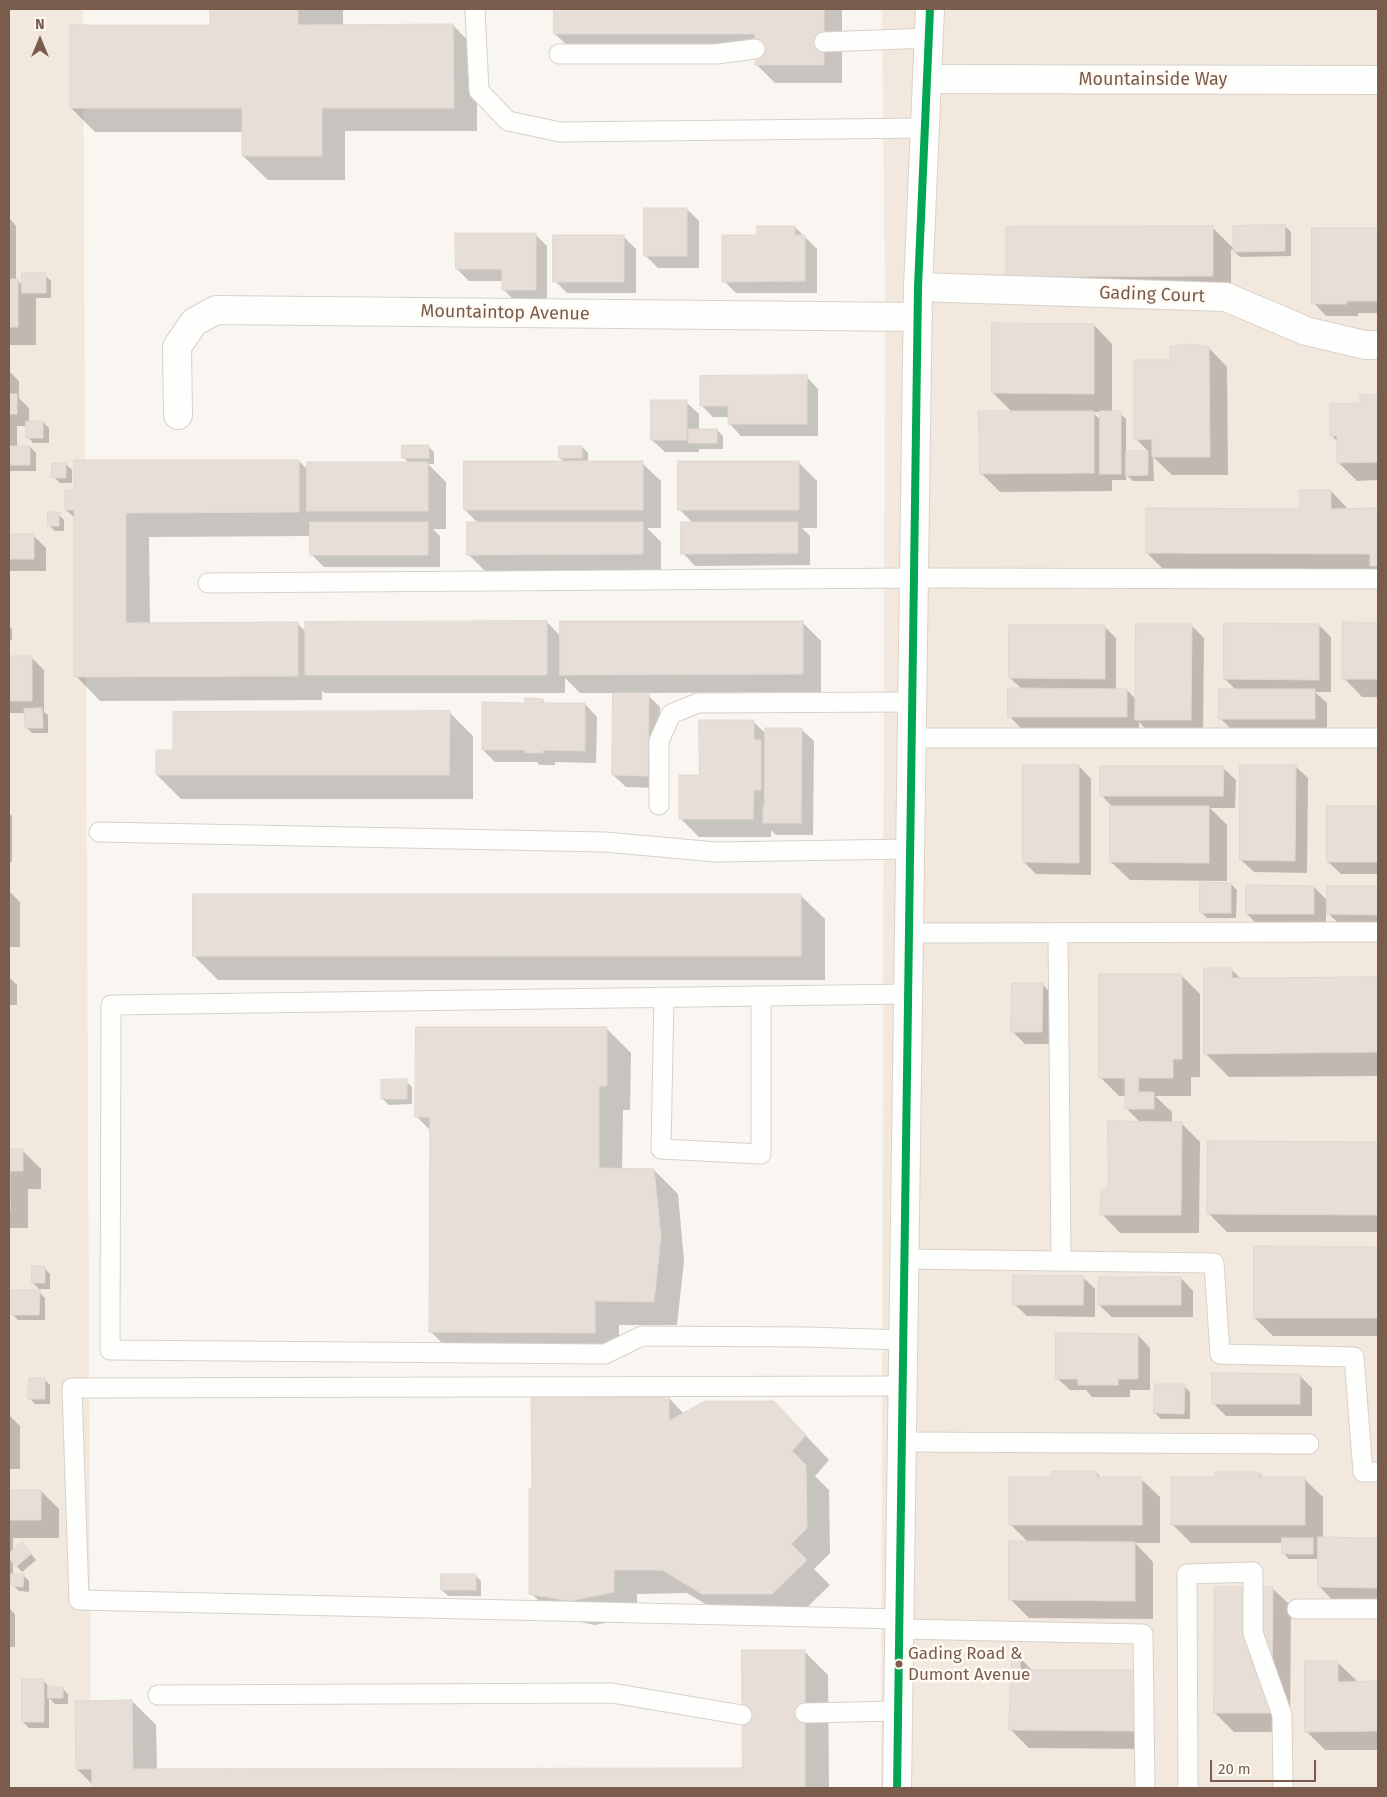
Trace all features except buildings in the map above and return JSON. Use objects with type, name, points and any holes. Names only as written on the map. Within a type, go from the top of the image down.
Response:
[{"type":"main road","points":[[897,1788],[918,288],[930,9]]},
{"type":"main road","name":"Mountainside Way","points":[[927,80],[1378,80]]},
{"type":"main road","name":"Gading Court","points":[[918,288],[1226,297],[1306,331],[1365,345],[1378,345]]},
{"type":"main road","name":"Mountaintop Avenue","points":[[178,415],[177,347],[194,322],[216,310],[918,317]]},
{"type":"lane","points":[[474,9],[478,91],[508,121],[560,132],[925,128]]},
{"type":"lane","points":[[824,42],[928,38]]},
{"type":"lane","points":[[559,54],[716,54],[755,50]]},
{"type":"lane","points":[[208,583],[914,578],[1378,579]]},
{"type":"lane","points":[[659,805],[659,741],[671,714],[698,703],[912,702]]},
{"type":"lane","points":[[912,738],[1378,738]]},
{"type":"lane","points":[[99,832],[605,842],[716,852],[910,849]]},
{"type":"lane","points":[[909,933],[1378,932]]},
{"type":"lane","points":[[1058,933],[1061,1260]]},
{"type":"lane","points":[[903,1340],[808,1337],[642,1336],[605,1354],[110,1350],[111,1005],[908,994]]},
{"type":"lane","points":[[664,997],[661,1149],[761,1154],[761,996]]},
{"type":"lane","points":[[904,1259],[1214,1263],[1220,1354],[1354,1357],[1363,1472],[1378,1472]]},
{"type":"lane","points":[[902,1386],[72,1388],[79,1600],[406,1608],[1143,1634],[1145,1788]]},
{"type":"lane","points":[[902,1442],[1309,1444]]},
{"type":"lane","points":[[1188,1788],[1187,1574],[1253,1572],[1253,1633],[1282,1715],[1282,1788]]},
{"type":"lane","points":[[1297,1610],[1378,1609]]},
{"type":"lane","points":[[158,1695],[612,1693],[742,1715]]},
{"type":"lane","points":[[805,1714],[898,1711]]},
{"type":"shaded area","points":[[9,9],[83,9],[91,1788],[9,1788]]},
{"type":"shaded area","points":[[882,9],[1378,9],[1378,1788],[881,1788],[885,294]]},
{"type":"transit line","points":[[897,1788],[918,287],[930,9]]},
{"type":"place","name":"Gading Road & Dumont Avenue","points":[[899,1664]]}]
